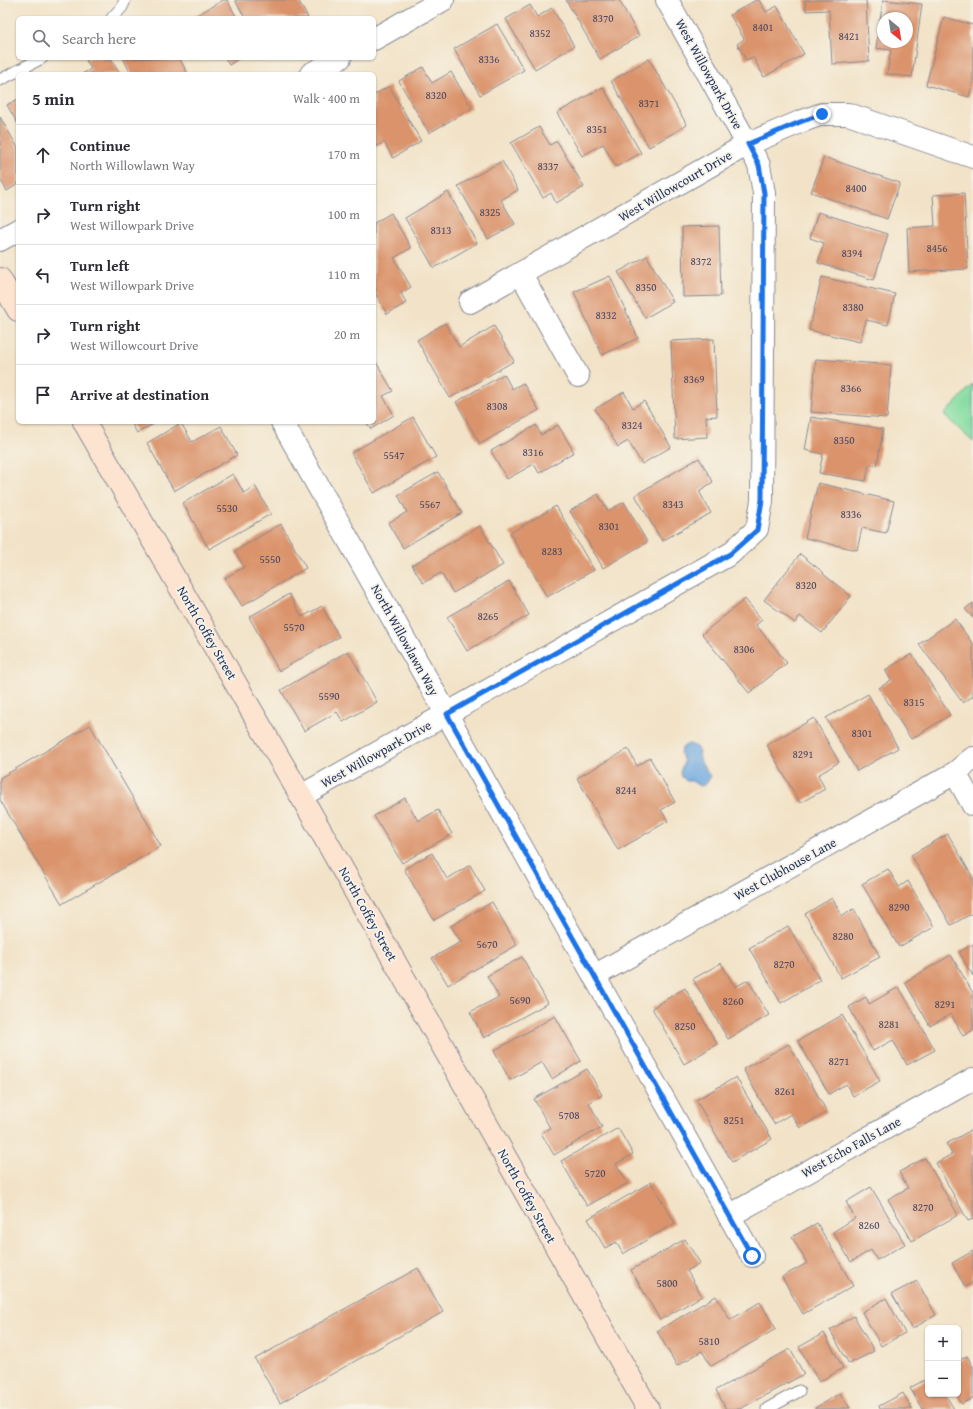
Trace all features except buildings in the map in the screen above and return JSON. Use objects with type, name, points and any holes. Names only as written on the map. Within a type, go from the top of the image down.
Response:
[{"type":"street","points":[[376,38],[443,0]]},
{"type":"street","name":"West Willowpark Drive","points":[[301,796],[730,554],[757,530],[762,500],[764,193],[759,165],[667,0]]},
{"type":"street","points":[[315,72],[336,60]]},
{"type":"street","name":"West Willowcourt Drive","points":[[470,302],[748,144],[822,114],[848,114],[973,157]]},
{"type":"street","points":[[0,240],[16,231]]},
{"type":"street","points":[[521,274],[578,376]]},
{"type":"street","points":[[0,279],[16,307]]},
{"type":"street","name":"North Coffey Street","points":[[85,424],[301,796],[648,1409]]},
{"type":"street","name":"North Willowlawn Way","points":[[283,424],[752,1256]]},
{"type":"street","name":"West Clubhouse Lane","points":[[594,976],[955,773],[973,758]]},
{"type":"street","points":[[955,773],[973,805]]},
{"type":"street","name":"West Echo Falls Lane","points":[[729,1216],[973,1079]]},
{"type":"lane","points":[[114,16],[122,7],[125,0]]},
{"type":"lane","points":[[0,80],[38,60]]},
{"type":"lane","points":[[767,1409],[798,1391]]},
{"type":"green space","points":[[973,384],[973,442],[944,415]]},
{"type":"water","points":[[688,744],[697,749],[702,764],[710,776],[705,785],[699,786],[692,781],[686,781],[682,777],[680,772],[684,762],[680,752],[683,747]]},
{"type":"route","points":[[752,1256],[447,714],[730,554],[757,530],[762,500],[764,193],[759,165],[748,144],[822,114]]}]
